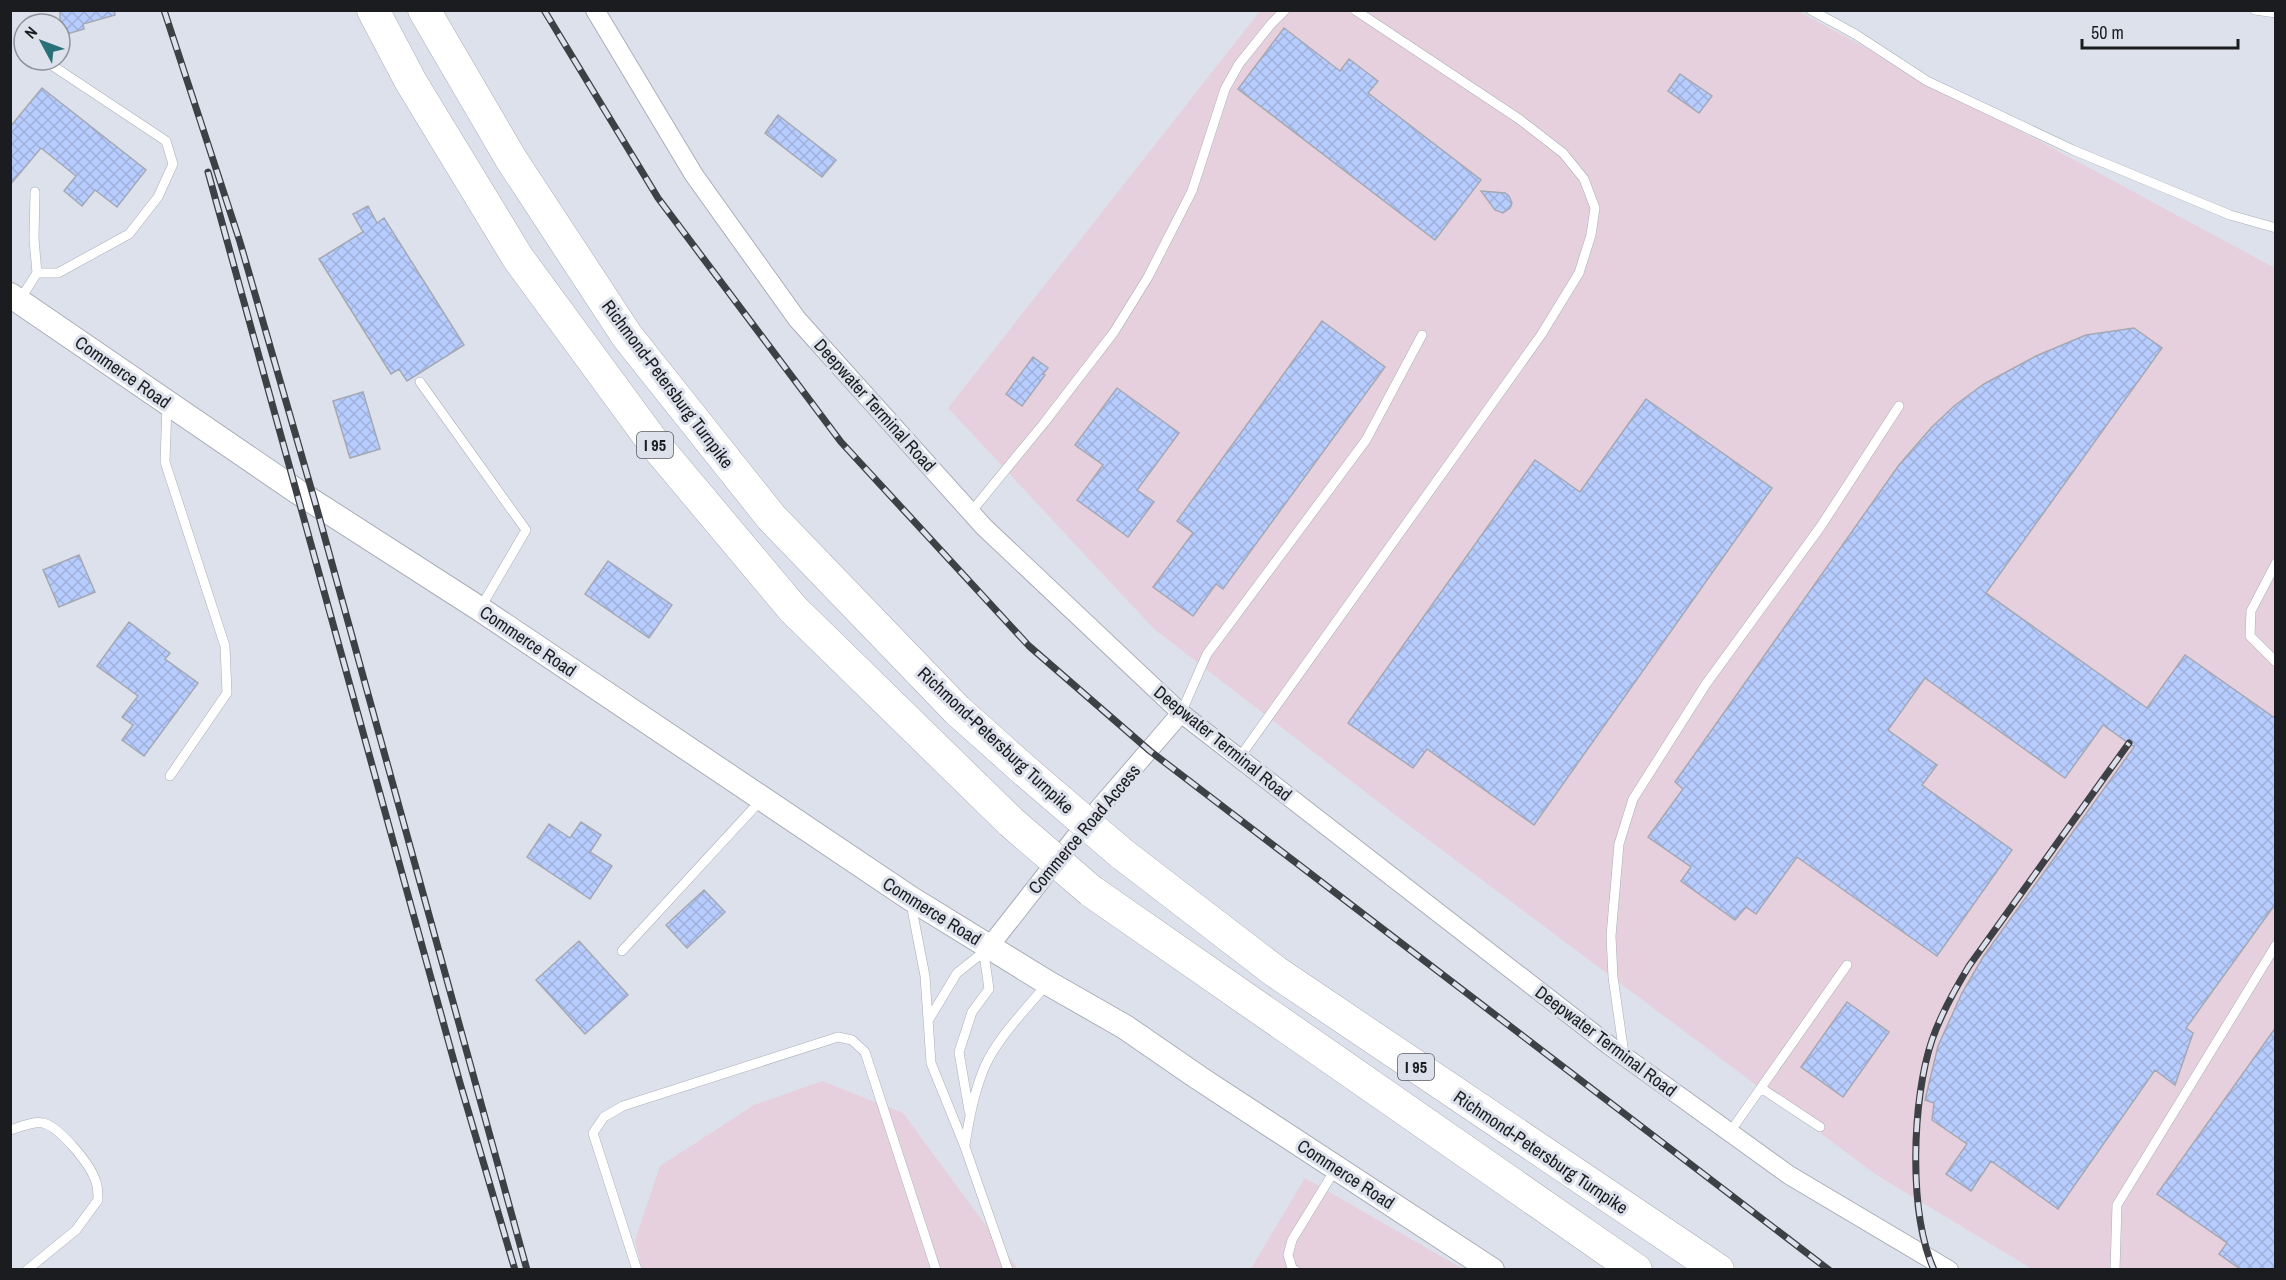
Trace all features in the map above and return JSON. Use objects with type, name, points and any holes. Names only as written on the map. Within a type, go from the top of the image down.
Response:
[{"type":"highway","name":"I 95","points":[[373,10],[411,82],[518,258],[653,442],[793,609],[1011,822],[1091,891],[1635,1269]]},
{"type":"highway","name":"Richmond-Petersburg Turnpike","points":[[423,10],[511,159],[627,336],[771,517],[957,710],[1121,853],[1276,972],[1718,1269]]},
{"type":"main road","name":"Commerce Road","points":[[15,298],[298,492],[480,609],[986,950],[1125,1027],[1463,1269]]},
{"type":"main road","name":"Commerce Road","points":[[1332,1174],[1492,1269]]},
{"type":"street","name":"Deepwater Terminal Road","points":[[595,10],[694,175],[797,319],[971,512],[1181,714],[1625,1056],[1789,1175],[1949,1269]]},
{"type":"street","name":"Commerce Road Access","points":[[986,950],[1087,822],[1181,714]]},
{"type":"lane","points":[[971,512],[1114,332],[1148,277],[1192,191],[1218,117],[1225,89],[1239,64],[1270,24],[1285,10]]},
{"type":"lane","points":[[1239,758],[1541,335],[1579,273],[1591,235],[1595,208],[1584,179],[1563,153],[1519,119],[1355,10]]},
{"type":"lane","points":[[1811,10],[1855,34],[1927,81],[2073,150],[2229,215],[2276,228]]},
{"type":"lane","points":[[2255,10],[2276,13]]},
{"type":"lane","points":[[37,273],[57,273],[129,234],[158,197],[173,164],[166,141],[62,72]]},
{"type":"lane","points":[[15,298],[37,273],[34,239],[35,192]]},
{"type":"lane","points":[[1181,714],[1207,654],[1366,440],[1422,335]]},
{"type":"lane","points":[[420,382],[526,530],[480,609]]},
{"type":"lane","points":[[167,402],[165,462],[225,646],[227,693],[170,776]]},
{"type":"lane","points":[[1625,1056],[1613,977],[1611,936],[1619,844],[1633,799],[1706,684],[1821,526],[1899,406]]},
{"type":"lane","points":[[2276,563],[2251,611],[2250,636],[2276,662]]},
{"type":"lane","points":[[622,951],[761,800]]},
{"type":"lane","points":[[910,898],[925,976],[931,1063],[1008,1269]]},
{"type":"lane","points":[[2115,1269],[2117,1205],[2276,945]]},
{"type":"lane","points":[[928,1021],[957,974],[986,950]]},
{"type":"lane","points":[[970,1113],[959,1052],[972,1012],[989,989],[986,950]]},
{"type":"lane","points":[[1730,1132],[1847,965]]},
{"type":"lane","points":[[964,1147],[970,1113],[988,1060],[1005,1033],[1048,983]]},
{"type":"lane","points":[[636,1269],[593,1133],[604,1117],[623,1106],[838,1037],[852,1040],[865,1052],[936,1269]]},
{"type":"lane","points":[[1761,1088],[1820,1127]]},
{"type":"lane","points":[[10,1130],[26,1124],[43,1123],[60,1135],[85,1161],[97,1183],[98,1200],[76,1230],[27,1269]]},
{"type":"lane","points":[[1293,1269],[1288,1255],[1292,1239],[1332,1174]]},
{"type":"shaded area","points":[[1260,11],[1798,11],[2275,268],[2275,1269],[2032,1269],[1875,1174],[1394,814],[1154,629],[948,408]]},
{"type":"shaded area","points":[[822,1081],[903,1113],[1018,1269],[642,1269],[635,1240],[660,1166],[754,1105]]},
{"type":"shaded area","points":[[1305,1178],[1463,1269],[1250,1270]]},
{"type":"building","points":[[60,10],[114,10],[115,15],[83,24],[84,29],[72,32],[72,12],[60,12]]},
{"type":"building","points":[[1284,28],[1340,71],[1349,59],[1378,81],[1368,93],[1481,180],[1435,240],[1238,89]]},
{"type":"building","points":[[1680,74],[1712,96],[1699,113],[1668,91]]},
{"type":"building","points":[[42,88],[146,170],[117,207],[95,190],[82,206],[64,191],[76,176],[41,148],[10,185],[10,127]]},
{"type":"building","points":[[778,115],[836,160],[822,177],[765,133]]},
{"type":"building","points":[[1481,191],[1505,193],[1512,203],[1510,208],[1503,213],[1495,210]]},
{"type":"building","points":[[368,206],[377,223],[384,218],[464,345],[407,381],[399,369],[391,374],[319,259],[363,232],[353,214]]},
{"type":"building","points":[[1322,321],[1385,367],[1223,589],[1216,584],[1193,616],[1153,587],[1193,533],[1177,521]]},
{"type":"building","points":[[2134,328],[2162,348],[1986,593],[2147,708],[2185,655],[2276,719],[2276,903],[2186,1028],[2193,1033],[2175,1085],[2155,1070],[2058,1209],[1991,1161],[1971,1191],[1946,1174],[1967,1144],[1932,1120],[1934,1103],[1925,1100],[1938,1046],[1962,993],[1983,957],[2134,747],[2103,725],[2065,778],[1925,678],[1888,730],[1937,765],[1922,785],[2012,850],[1937,956],[1797,857],[1756,914],[1746,907],[1735,920],[1681,881],[1691,867],[1648,837],[1683,789],[1675,782],[1899,465],[1931,428],[1954,406],[1984,384],[2036,356],[2086,335]]},
{"type":"building","points":[[1033,357],[1048,368],[1022,406],[1006,394]]},
{"type":"building","points":[[1117,388],[1179,433],[1137,490],[1154,502],[1128,537],[1077,500],[1103,465],[1075,445]]},
{"type":"building","points":[[363,392],[380,449],[350,458],[333,401]]},
{"type":"building","points":[[1646,399],[1772,488],[1534,825],[1427,749],[1413,768],[1348,723],[1535,460],[1580,492]]},
{"type":"building","points":[[79,555],[95,592],[59,607],[43,570]]},
{"type":"building","points":[[608,561],[672,605],[649,638],[585,594]]},
{"type":"building","points":[[129,622],[170,653],[165,659],[198,683],[144,756],[122,740],[133,725],[122,717],[138,696],[97,666]]},
{"type":"building","points":[[581,822],[601,835],[590,852],[612,866],[590,899],[527,857],[549,824],[570,838]]},
{"type":"building","points":[[704,890],[725,912],[687,948],[666,925]]},
{"type":"building","points":[[579,941],[628,995],[585,1034],[536,980]]},
{"type":"building","points":[[1847,1002],[1889,1032],[1843,1097],[1801,1067]]},
{"type":"building","points":[[2276,1027],[2276,1269],[2240,1269],[2219,1254],[2227,1243],[2157,1194]]},
{"type":"railway","points":[[164,10],[240,242],[315,502],[527,1270]]},
{"type":"railway","points":[[544,10],[658,198],[841,442],[1029,646],[1150,751],[1829,1270]]},
{"type":"railway","points":[[208,172],[460,1083],[515,1270]]},
{"type":"railway","points":[[1934,1270],[1920,1218],[1916,1155],[1920,1093],[1932,1040],[1969,966],[2129,743]]}]
